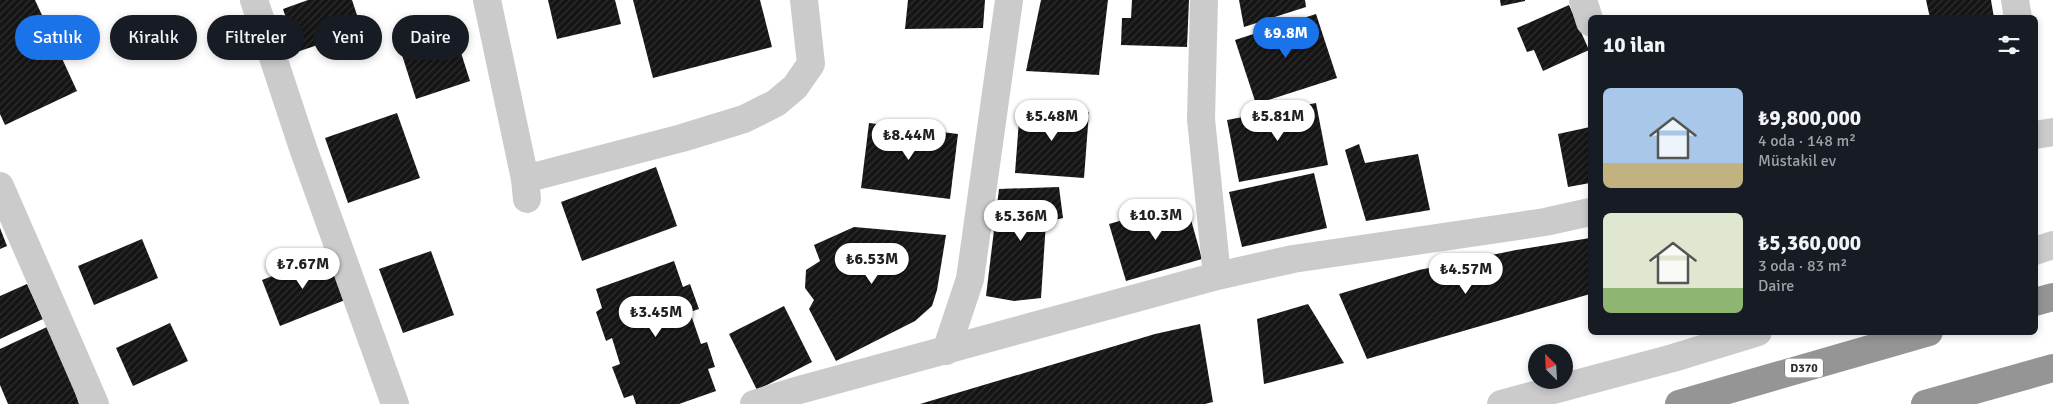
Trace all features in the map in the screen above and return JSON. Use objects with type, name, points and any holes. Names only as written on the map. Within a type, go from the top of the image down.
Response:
[{"type":"highway","points":[[2038,301],[2053,297]]},
{"type":"highway","name":"D370","points":[[1679,404],[1919,335]]},
{"type":"highway","points":[[1925,404],[2053,368]]},
{"type":"street","points":[[254,0],[304,151],[395,404]]},
{"type":"street","points":[[487,0],[526,189],[744,119],[776,103],[795,87],[811,64],[804,0]]},
{"type":"street","points":[[946,351],[970,279],[1009,0]]},
{"type":"street","points":[[1204,0],[1201,119],[1217,276]]},
{"type":"street","points":[[1582,0],[1588,16]]},
{"type":"street","points":[[2015,0],[2018,15]]},
{"type":"street","points":[[0,186],[95,404]]},
{"type":"street","points":[[754,404],[1217,276],[1292,258],[1545,222],[1588,212]]},
{"type":"street","points":[[2038,249],[2053,245]]},
{"type":"street","points":[[1501,404],[1673,358],[1748,335]]},
{"type":"building","points":[[0,0],[35,0],[42,15],[15,15],[15,60],[63,60],[77,91],[5,125],[0,114]]},
{"type":"building","points":[[308,0],[352,0],[357,15],[314,15],[314,46],[304,50],[304,15],[285,15],[283,9]]},
{"type":"building","points":[[548,0],[615,0],[621,24],[557,39]]},
{"type":"building","points":[[633,0],[760,0],[772,47],[653,78]]},
{"type":"building","points":[[908,0],[985,0],[983,28],[905,29]]},
{"type":"building","points":[[1041,0],[1108,0],[1099,75],[1026,71]]},
{"type":"building","points":[[1132,0],[1189,0],[1187,47],[1121,45],[1122,18],[1131,18]]},
{"type":"building","points":[[1239,0],[1305,0],[1306,7],[1244,27]]},
{"type":"building","points":[[1500,0],[1525,0],[1525,1],[1501,6]]},
{"type":"building","points":[[1926,0],[1991,0],[1994,15],[1929,15]]},
{"type":"building","points":[[1569,5],[1588,50],[1543,71],[1534,50],[1527,52],[1517,28]]},
{"type":"building","points":[[1316,14],[1337,78],[1256,104],[1235,40]]},
{"type":"building","points":[[404,60],[463,60],[470,81],[416,99]]},
{"type":"building","points":[[1316,103],[1328,165],[1239,182],[1227,120]]},
{"type":"building","points":[[1020,107],[1089,112],[1084,178],[1015,173]]},
{"type":"building","points":[[397,113],[420,178],[348,203],[325,138]]},
{"type":"building","points":[[869,123],[958,134],[950,199],[861,188]]},
{"type":"building","points":[[1588,127],[1588,183],[1568,187],[1558,134]]},
{"type":"building","points":[[1359,144],[1365,163],[1418,154],[1430,210],[1366,221],[1345,150]]},
{"type":"building","points":[[656,167],[677,226],[582,261],[561,202]]},
{"type":"building","points":[[1314,173],[1327,228],[1242,247],[1229,192]]},
{"type":"building","points":[[1059,187],[1063,218],[1046,222],[1041,298],[1014,301],[986,296],[999,189]]},
{"type":"building","points":[[1186,202],[1202,259],[1126,281],[1109,224]]},
{"type":"building","points":[[854,227],[946,235],[937,290],[932,306],[915,321],[836,361],[809,309],[814,300],[805,288],[806,270],[820,261],[814,245]]},
{"type":"building","points":[[0,228],[7,246],[0,249]]},
{"type":"building","points":[[1588,238],[1588,295],[1367,359],[1339,294],[1419,270],[1516,250]]},
{"type":"building","points":[[142,239],[158,278],[94,305],[78,266]]},
{"type":"building","points":[[431,251],[454,315],[403,333],[379,269]]},
{"type":"building","points":[[327,255],[345,300],[280,326],[262,280]]},
{"type":"building","points":[[674,261],[683,287],[690,284],[699,309],[690,312],[701,344],[707,342],[715,367],[708,369],[716,391],[679,404],[636,404],[633,395],[624,398],[612,367],[620,364],[612,338],[606,341],[596,312],[602,308],[596,289]]},
{"type":"building","points":[[27,284],[43,319],[0,339],[0,296]]},
{"type":"building","points":[[1308,304],[1344,363],[1264,384],[1257,319]]},
{"type":"building","points":[[784,306],[812,362],[757,390],[729,334]]},
{"type":"building","points":[[170,323],[188,361],[133,386],[116,348]]},
{"type":"building","points":[[1200,324],[1213,402],[1205,404],[920,404],[1155,334]]},
{"type":"building","points":[[47,327],[65,363],[79,404],[8,404],[0,385],[0,349]]}]
